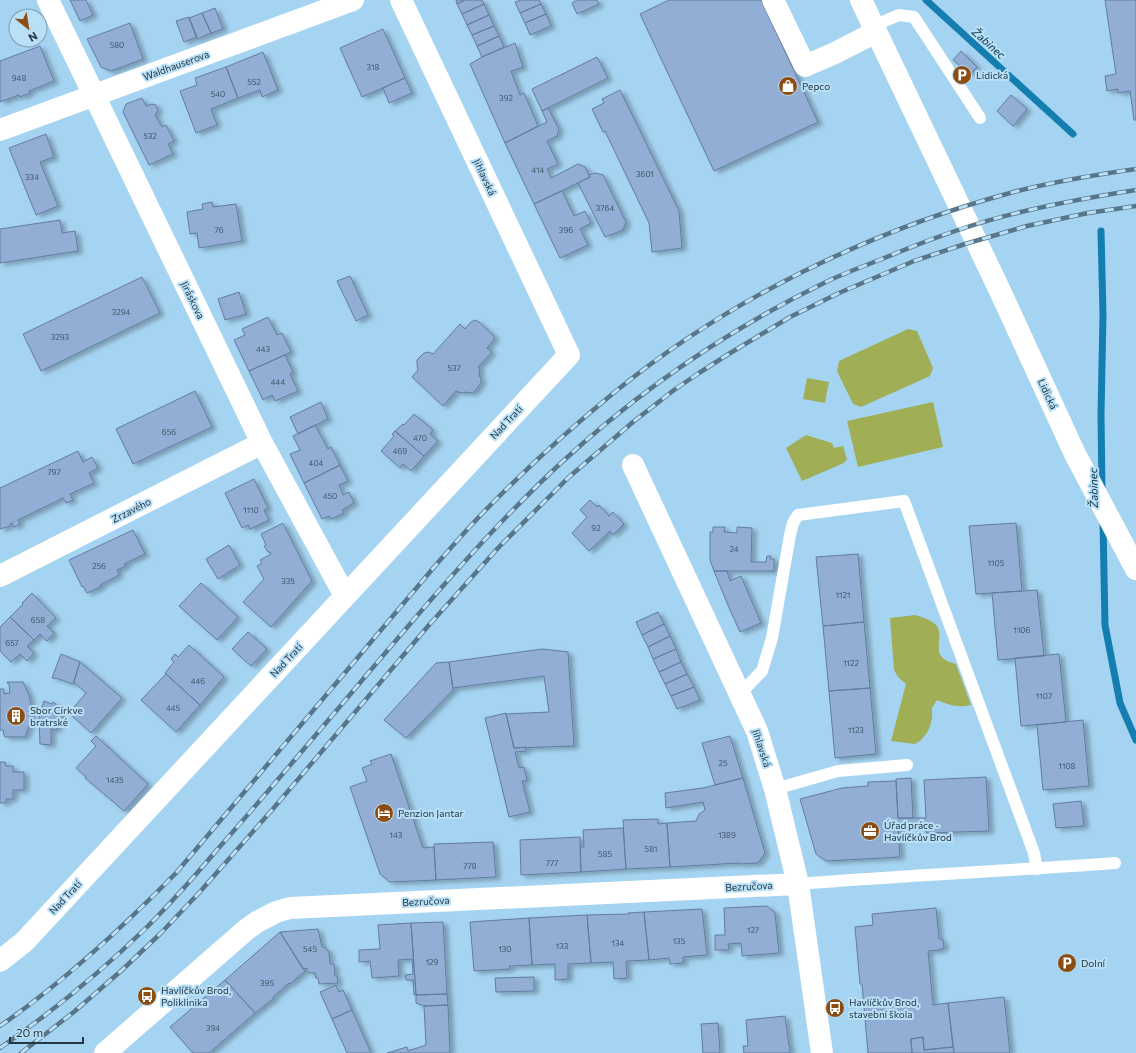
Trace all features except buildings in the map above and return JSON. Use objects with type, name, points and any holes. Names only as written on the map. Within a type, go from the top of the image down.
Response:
[{"type":"street","name":"Jiráskova","points":[[48,0],[262,443],[345,596]]},
{"type":"street","name":"Waldhauserova","points":[[0,130],[353,0]]},
{"type":"street","name":"Jihlavská","points":[[401,0],[569,354]]},
{"type":"street","points":[[773,0],[805,66],[835,53],[875,29]]},
{"type":"street","name":"Lidická","points":[[861,0],[1001,293],[1075,454],[1134,566]]},
{"type":"street","name":"Nad Tratí","points":[[0,961],[29,936],[569,354]]},
{"type":"street","name":"Zrzavého","points":[[0,576],[262,443]]},
{"type":"street","name":"Jihlavská","points":[[633,465],[757,731],[775,789],[798,884],[822,1053]]},
{"type":"street","name":"Bezručova","points":[[105,1053],[247,929],[276,912],[290,908],[798,884]]},
{"type":"lane","points":[[875,29],[899,15],[914,17],[980,118]]},
{"type":"lane","points":[[740,694],[762,672],[772,638],[793,523],[798,515],[904,501],[1034,853],[1036,869]]},
{"type":"lane","points":[[775,789],[838,771],[907,765]]},
{"type":"lane","points":[[798,884],[1116,863]]},
{"type":"green space","points":[[908,329],[917,331],[933,368],[930,376],[861,407],[853,404],[837,371],[839,361]]},
{"type":"green space","points":[[807,378],[829,382],[825,403],[803,399]]},
{"type":"green space","points":[[933,402],[943,447],[858,467],[847,421]]},
{"type":"green space","points":[[806,435],[832,443],[834,448],[843,446],[847,459],[844,463],[802,481],[786,448]]},
{"type":"green space","points":[[915,615],[925,618],[935,624],[939,634],[939,651],[941,656],[947,661],[956,664],[971,705],[954,706],[937,700],[932,708],[932,718],[927,733],[915,744],[891,741],[906,684],[898,677],[894,670],[890,618]]},
{"type":"waterway","name":"Žabinec","points":[[926,0],[1073,134]]},
{"type":"waterway","name":"Žabinec","points":[[1101,231],[1103,314],[1101,415],[1102,490]]},
{"type":"waterway","name":"Žabinec","points":[[1103,523],[1105,625],[1120,703],[1136,740]]},
{"type":"railway","points":[[0,1026],[47,991],[91,954],[176,873],[435,566],[476,520],[562,437],[616,391],[660,358],[753,298],[854,248],[905,227],[1010,193],[1041,185],[1136,169]]},
{"type":"railway","points":[[0,1048],[39,1020],[76,990],[147,927],[174,899],[274,784],[414,619],[501,523],[562,462],[592,435],[655,385],[688,362],[757,319],[792,299],[848,272],[933,239],[985,221],[1093,197],[1136,190]]},
{"type":"railway","points":[[21,1053],[75,1011],[121,971],[160,934],[198,894],[272,810],[429,625],[498,548],[569,477],[633,422],[674,390],[727,355],[790,317],[839,293],[914,261],[1027,226],[1088,213],[1136,206]]},
{"type":"place","name":"Lidická","points":[[962,75]]},
{"type":"place","name":"Pepco","points":[[788,86]]},
{"type":"place","name":"Sbor Církve bratrské","points":[[16,716]]},
{"type":"place","name":"Penzion Jantar","points":[[384,813]]},
{"type":"place","name":"Úřad práce - Havlíčkův Brod","points":[[870,831]]},
{"type":"place","name":"Dolní","points":[[1067,963]]},
{"type":"place","name":"Havlíčkův Brod, Poliklinika","points":[[147,996]]},
{"type":"place","name":"Havlíčkův Brod, stavební škola","points":[[835,1008]]}]
